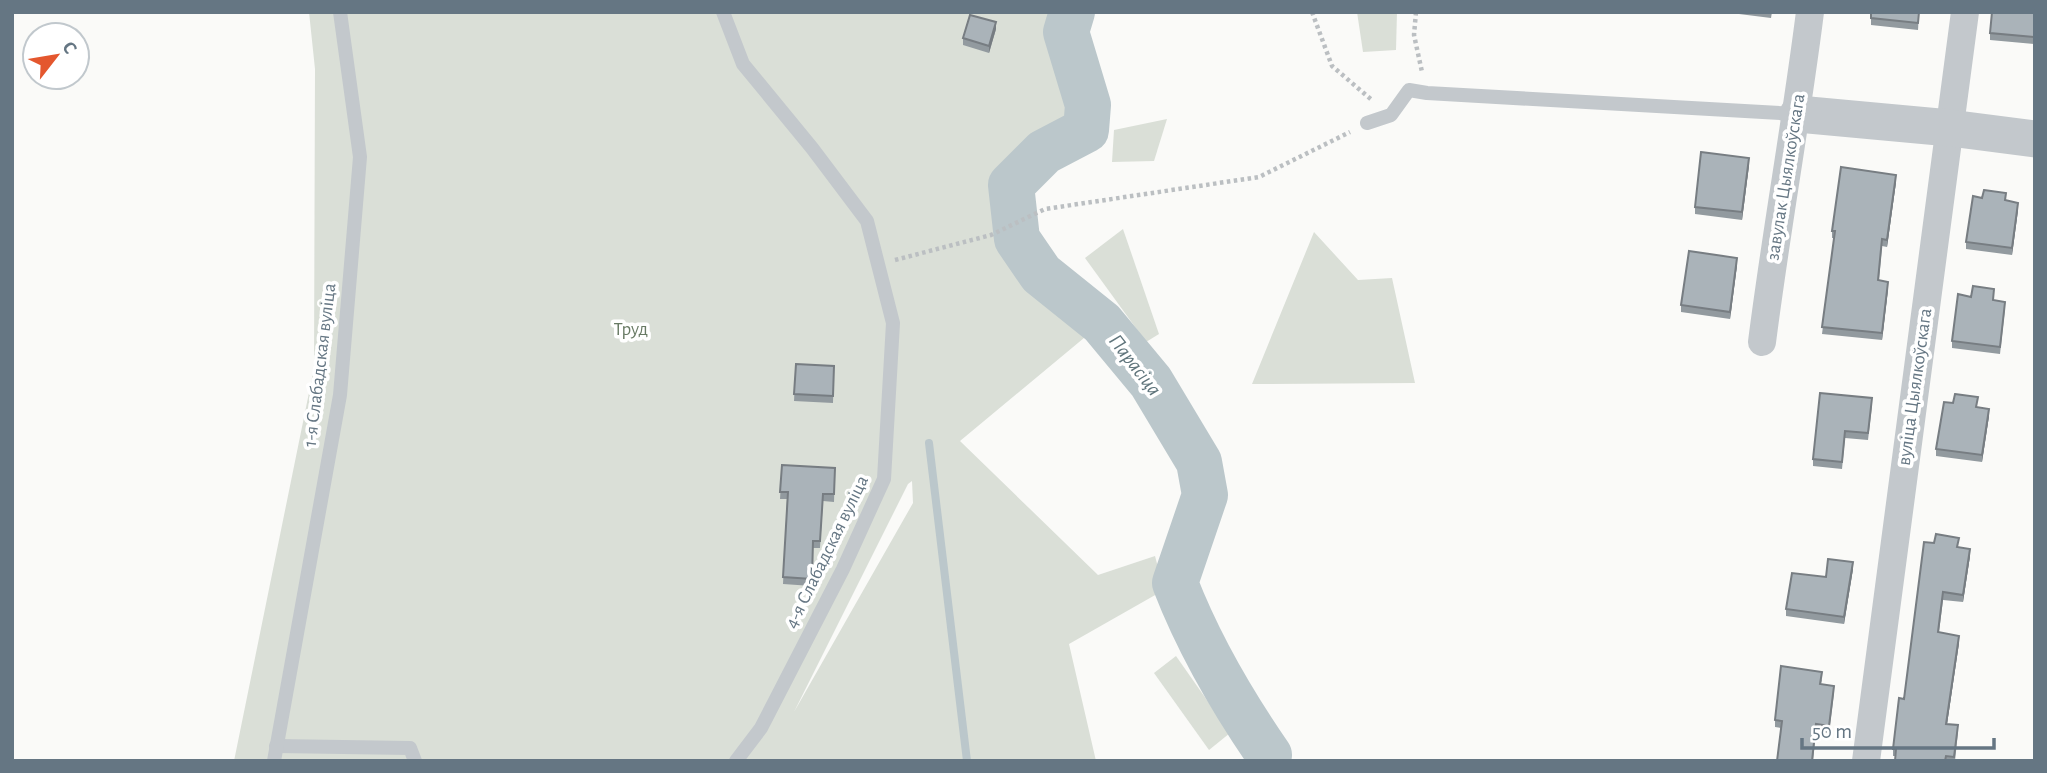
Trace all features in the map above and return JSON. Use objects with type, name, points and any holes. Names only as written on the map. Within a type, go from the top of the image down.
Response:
[{"type":"street","name":"завулак Цыялкоўскага","points":[[1762,342],[1775,242],[1798,114],[1810,12]]},
{"type":"street","name":"вуліца Цыялкоўскага","points":[[1866,761],[1965,12]]},
{"type":"street","points":[[1798,114],[2035,139]]},
{"type":"lane","name":"1-я Слабадская вуліца","points":[[275,753],[340,395],[360,157],[340,12]]},
{"type":"lane","name":"4-я Слабадская вуліца","points":[[723,12],[743,64],[813,148],[867,221],[892,323],[884,479],[843,569],[761,728],[736,761]]},
{"type":"lane","points":[[1367,123],[1391,115],[1409,90],[1798,114]]},
{"type":"lane","points":[[275,753],[410,748],[415,761]]},
{"type":"path","points":[[1312,12],[1332,66],[1391,115]]},
{"type":"path","points":[[1416,12],[1414,35],[1427,93]]},
{"type":"path","points":[[878,264],[991,235],[1045,209],[1259,177],[1367,123]]},
{"type":"green space","name":"Труд","points":[[309,12],[1072,12],[1067,32],[1088,105],[1086,130],[1044,152],[1011,185],[1017,240],[1041,274],[1102,323],[960,441],[1098,575],[1155,556],[1164,590],[1069,644],[1096,761],[234,761],[314,368],[315,69]],"holes":[[[912,481],[913,503],[794,712],[908,484]]]},
{"type":"green space","points":[[1357,12],[1397,12],[1396,50],[1363,52]]},
{"type":"green space","points":[[1167,119],[1154,161],[1112,162],[1114,130]]},
{"type":"green space","points":[[1123,229],[1159,334],[1146,342],[1085,258]]},
{"type":"green space","points":[[1314,232],[1358,280],[1392,278],[1415,383],[1252,384]]},
{"type":"green space","points":[[1176,656],[1230,733],[1209,750],[1154,673]]},
{"type":"building","points":[[1871,12],[1919,12],[1918,23],[1871,18]]},
{"type":"building","points":[[1992,12],[2035,12],[2034,37],[1990,33]]},
{"type":"building","points":[[970,15],[996,22],[989,46],[963,38]]},
{"type":"building","points":[[1701,152],[1749,158],[1742,212],[1695,207]]},
{"type":"building","points":[[1841,167],[1896,175],[1887,240],[1882,239],[1878,280],[1888,282],[1882,333],[1822,327]]},
{"type":"building","points":[[1984,190],[2006,193],[2005,200],[2018,203],[2012,248],[1966,242],[1973,196],[1982,198]]},
{"type":"building","points":[[1689,251],[1737,258],[1730,312],[1681,305]]},
{"type":"building","points":[[1973,286],[1994,289],[1993,300],[2005,302],[2000,347],[1952,341],[1958,294],[1971,297]]},
{"type":"building","points":[[796,364],[834,366],[833,396],[794,394]]},
{"type":"building","points":[[1820,393],[1872,398],[1868,433],[1845,431],[1842,462],[1813,459]]},
{"type":"building","points":[[1955,394],[1978,397],[1976,407],[1989,409],[1982,455],[1936,449],[1944,402],[1953,403]]},
{"type":"building","points":[[782,465],[835,468],[834,494],[823,494],[820,541],[813,541],[812,579],[783,577],[788,492],[780,492]]},
{"type":"building","points":[[1936,534],[1959,538],[1957,547],[1970,549],[1963,595],[1943,592],[1938,632],[1959,636],[1946,724],[1958,725],[1954,757],[1946,756],[1945,761],[1895,761],[1896,749],[1893,749],[1899,698],[1904,699],[1924,542],[1934,543]]},
{"type":"building","points":[[1828,559],[1853,562],[1844,617],[1786,609],[1792,573],[1826,577]]},
{"type":"building","points":[[1781,666],[1822,672],[1820,684],[1834,686],[1829,726],[1816,724],[1812,761],[1777,761],[1782,721],[1775,720]]},
{"type":"waterway","name":"Парасіца","points":[[1072,12],[1066,32],[1088,105],[1086,130],[1044,152],[1011,185],[1017,239],[1041,274],[1102,323],[1151,382],[1199,462],[1205,495],[1175,583],[1205,650],[1269,755],[1268,761]]},
{"type":"waterway","points":[[929,443],[967,761]]}]
